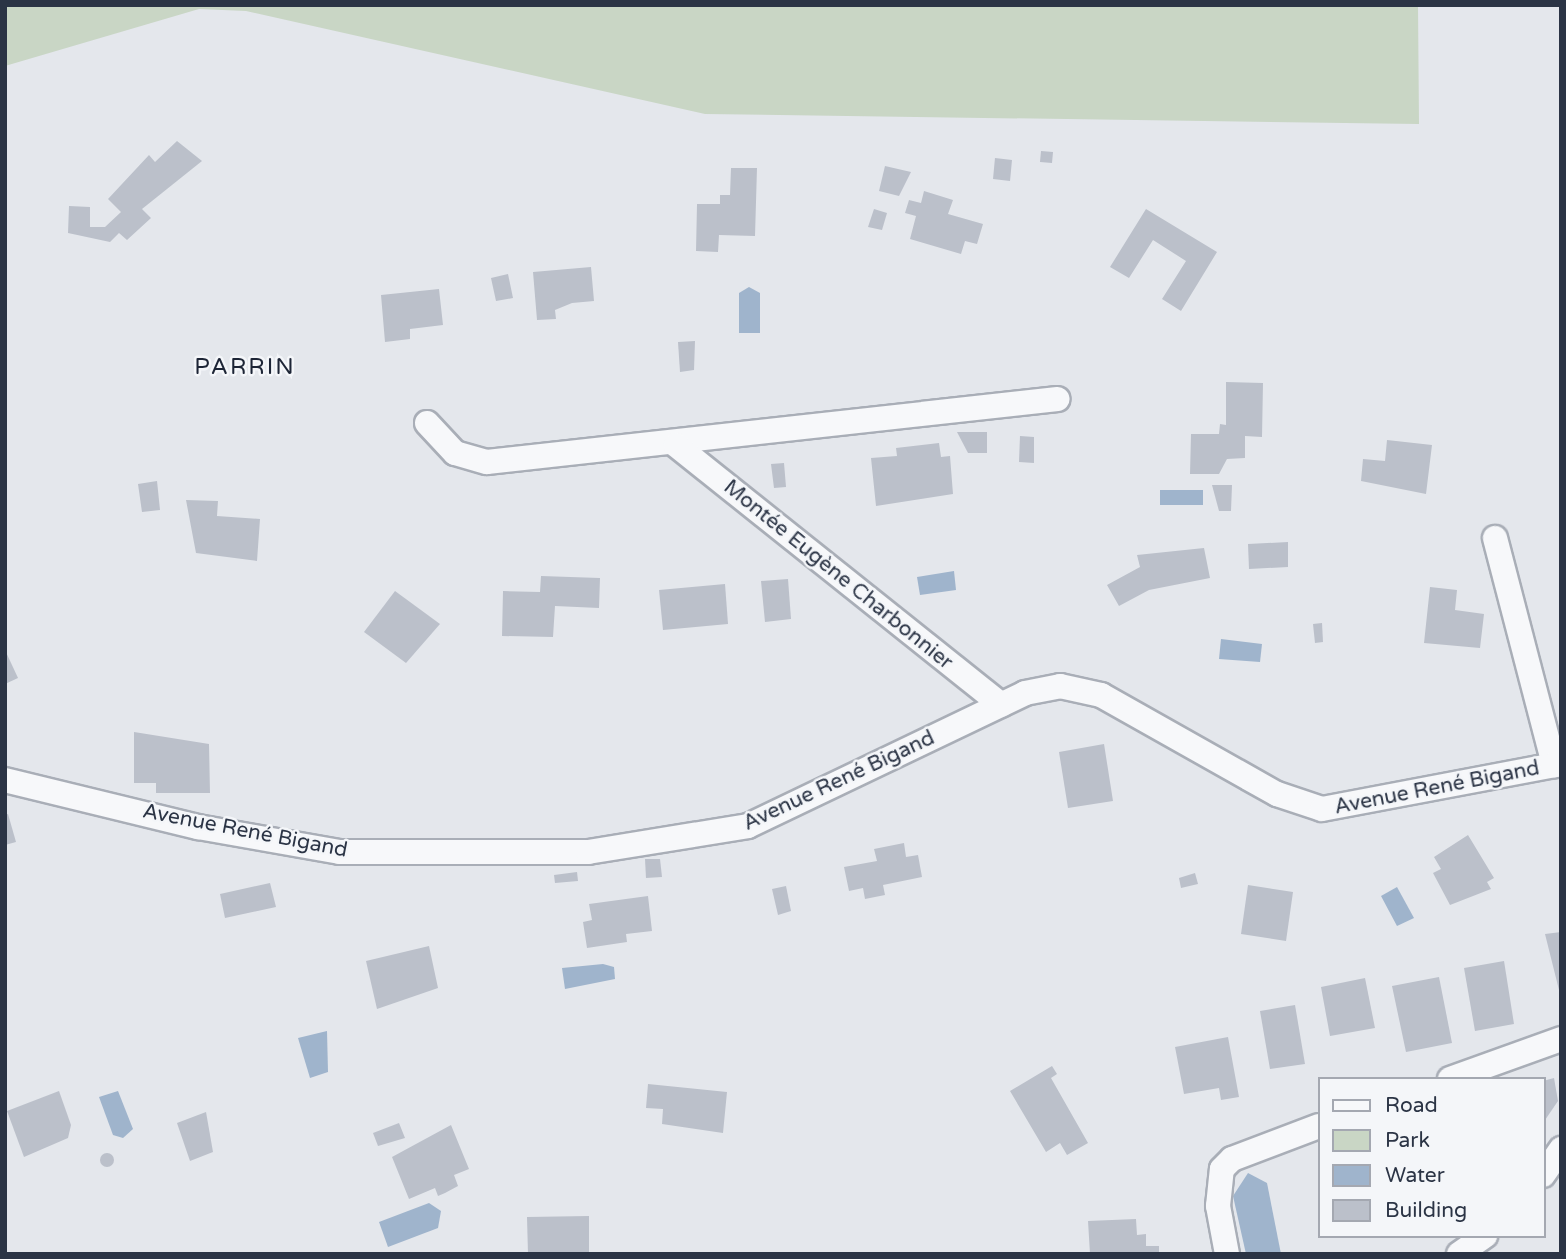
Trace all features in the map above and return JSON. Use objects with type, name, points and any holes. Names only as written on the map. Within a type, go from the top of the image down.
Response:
[{"type":"street","points":[[427,423],[472,462],[676,445],[1058,399]]},
{"type":"street","name":"Montée Eugène Charbonnier","points":[[676,445],[1001,705]]},
{"type":"street","name":"Avenue René Bigand","points":[[5,780],[198,827],[340,852],[588,852],[748,826],[1001,705],[1060,686],[1101,695],[1277,794],[1322,809],[1557,764],[1495,538]]},
{"type":"street","points":[[1456,1077],[1561,1039]]},
{"type":"street","points":[[1227,1254],[1218,1206],[1222,1169],[1232,1158],[1318,1126]]},
{"type":"street","points":[[1545,1172],[1561,1149]]},
{"type":"street","points":[[1459,1254],[1482,1238]]},
{"type":"green space","points":[[5,5],[1418,5],[1419,124],[705,114],[246,11],[199,9],[5,66]]},
{"type":"water","points":[[749,287],[760,293],[760,333],[739,333],[739,293]]},
{"type":"water","points":[[1160,490],[1203,490],[1203,505],[1160,505]]},
{"type":"water","points":[[954,571],[956,590],[920,595],[917,577]]},
{"type":"water","points":[[1221,639],[1262,644],[1260,662],[1219,659]]},
{"type":"water","points":[[1397,887],[1414,918],[1397,926],[1381,896]]},
{"type":"water","points":[[603,964],[614,967],[615,979],[565,989],[562,968]]},
{"type":"water","points":[[327,1031],[328,1072],[310,1078],[298,1038]]},
{"type":"water","points":[[118,1091],[133,1129],[123,1138],[113,1135],[99,1097]]},
{"type":"water","points":[[1248,1173],[1267,1183],[1281,1254],[1246,1254],[1233,1196]]},
{"type":"water","points":[[429,1203],[441,1211],[438,1228],[388,1247],[379,1222]]},
{"type":"building","points":[[177,141],[202,161],[142,209],[151,218],[127,240],[119,233],[110,242],[68,233],[69,206],[90,207],[90,227],[105,227],[121,212],[108,199],[149,155],[155,162]]},
{"type":"building","points":[[1041,151],[1053,152],[1052,163],[1040,162]]},
{"type":"building","points":[[995,158],[1012,160],[1010,181],[993,179]]},
{"type":"building","points":[[885,166],[911,172],[899,196],[879,191]]},
{"type":"building","points":[[731,168],[757,168],[755,236],[719,235],[718,252],[696,251],[697,204],[720,204],[720,195],[730,195]]},
{"type":"building","points":[[924,191],[953,200],[948,214],[983,224],[977,244],[965,241],[961,254],[910,239],[916,216],[905,213],[909,200],[921,203]]},
{"type":"building","points":[[874,209],[887,213],[882,230],[868,227]]},
{"type":"building","points":[[1146,209],[1217,252],[1181,311],[1162,299],[1186,261],[1153,240],[1129,278],[1110,267]]},
{"type":"building","points":[[591,267],[594,301],[572,303],[555,310],[556,319],[537,320],[533,272]]},
{"type":"building","points":[[508,274],[513,298],[496,301],[491,278]]},
{"type":"building","points":[[439,289],[443,325],[410,329],[410,339],[385,342],[381,295]]},
{"type":"building","points":[[695,341],[694,370],[680,372],[678,342]]},
{"type":"building","points":[[1226,382],[1263,383],[1262,437],[1245,436],[1245,458],[1227,459],[1219,474],[1190,474],[1191,434],[1219,434],[1220,424],[1226,425]]},
{"type":"building","points":[[957,432],[987,432],[987,453],[968,453]]},
{"type":"building","points":[[1020,436],[1034,437],[1034,463],[1019,462]]},
{"type":"building","points":[[1387,440],[1432,445],[1426,494],[1361,481],[1363,459],[1385,461]]},
{"type":"building","points":[[939,443],[941,457],[950,456],[953,494],[876,506],[871,458],[897,456],[896,448]]},
{"type":"building","points":[[784,463],[786,487],[774,488],[771,464]]},
{"type":"building","points":[[157,481],[160,510],[142,512],[138,484]]},
{"type":"building","points":[[1212,485],[1232,485],[1231,511],[1219,511]]},
{"type":"building","points":[[186,500],[218,501],[217,516],[260,519],[257,561],[196,553]]},
{"type":"building","points":[[1288,542],[1288,567],[1249,569],[1248,544]]},
{"type":"building","points":[[1204,548],[1210,578],[1149,590],[1119,606],[1107,585],[1140,567],[1137,555]]},
{"type":"building","points":[[541,576],[600,578],[599,608],[555,606],[553,637],[502,636],[503,591],[540,592]]},
{"type":"building","points":[[788,579],[791,619],[765,622],[761,581]]},
{"type":"building","points":[[725,584],[728,624],[663,630],[659,590]]},
{"type":"building","points":[[1430,587],[1457,590],[1455,610],[1484,614],[1480,648],[1424,643]]},
{"type":"building","points":[[395,591],[440,624],[406,663],[364,632]]},
{"type":"building","points":[[1322,623],[1323,642],[1315,643],[1313,624]]},
{"type":"building","points":[[5,650],[18,678],[5,684]]},
{"type":"building","points":[[134,732],[209,744],[210,793],[156,793],[156,783],[134,783]]},
{"type":"building","points":[[1104,744],[1113,801],[1068,808],[1059,752]]},
{"type":"building","points":[[8,814],[16,842],[5,845],[5,815]]},
{"type":"building","points":[[1468,835],[1494,878],[1487,882],[1491,889],[1450,905],[1433,873],[1441,869],[1434,857]]},
{"type":"building","points":[[904,843],[906,857],[918,855],[922,877],[883,885],[885,895],[865,899],[863,888],[849,891],[844,867],[877,861],[874,849]]},
{"type":"building","points":[[645,859],[660,859],[662,877],[646,878]]},
{"type":"building","points":[[577,872],[578,881],[555,883],[554,875]]},
{"type":"building","points":[[1195,873],[1198,884],[1181,888],[1179,878]]},
{"type":"building","points":[[270,883],[276,907],[225,918],[220,894]]},
{"type":"building","points":[[1248,885],[1293,892],[1286,941],[1241,934]]},
{"type":"building","points":[[786,886],[791,911],[778,915],[772,889]]},
{"type":"building","points":[[648,896],[652,931],[626,934],[627,942],[587,948],[583,922],[592,920],[589,904]]},
{"type":"building","points":[[1561,932],[1561,990],[1559,990],[1545,934]]},
{"type":"building","points":[[429,946],[438,988],[377,1009],[366,961]]},
{"type":"building","points":[[1504,961],[1514,1024],[1475,1031],[1464,968]]},
{"type":"building","points":[[1439,977],[1452,1043],[1406,1052],[1392,986]]},
{"type":"building","points":[[1365,978],[1375,1028],[1330,1036],[1321,987]]},
{"type":"building","points":[[1295,1005],[1305,1064],[1270,1069],[1260,1011]]},
{"type":"building","points":[[1228,1037],[1239,1097],[1221,1100],[1219,1088],[1184,1094],[1175,1047]]},
{"type":"building","points":[[1052,1066],[1057,1074],[1051,1078],[1088,1143],[1067,1155],[1060,1143],[1046,1152],[1010,1091]]},
{"type":"building","points":[[1554,1078],[1558,1101],[1545,1120],[1545,1080]]},
{"type":"building","points":[[648,1084],[727,1092],[723,1133],[662,1124],[663,1109],[646,1108]]},
{"type":"building","points":[[59,1091],[71,1125],[68,1138],[24,1157],[7,1111]]},
{"type":"building","points":[[206,1112],[213,1152],[190,1161],[177,1123]]},
{"type":"building","points":[[399,1123],[405,1138],[378,1146],[373,1133]]},
{"type":"building","points":[[451,1125],[469,1169],[454,1175],[458,1186],[445,1193],[438,1196],[435,1188],[409,1199],[392,1157]]},
{"type":"building","points":[[107,1153],[112,1155],[112,1165],[107,1167],[102,1165],[100,1160],[102,1155]]},
{"type":"building","points":[[589,1216],[589,1254],[528,1254],[527,1217]]},
{"type":"building","points":[[1136,1219],[1137,1235],[1146,1234],[1146,1246],[1159,1246],[1159,1254],[1090,1254],[1088,1221]]},
{"type":"district","name":"PARRIN","points":[[245,367]]}]
